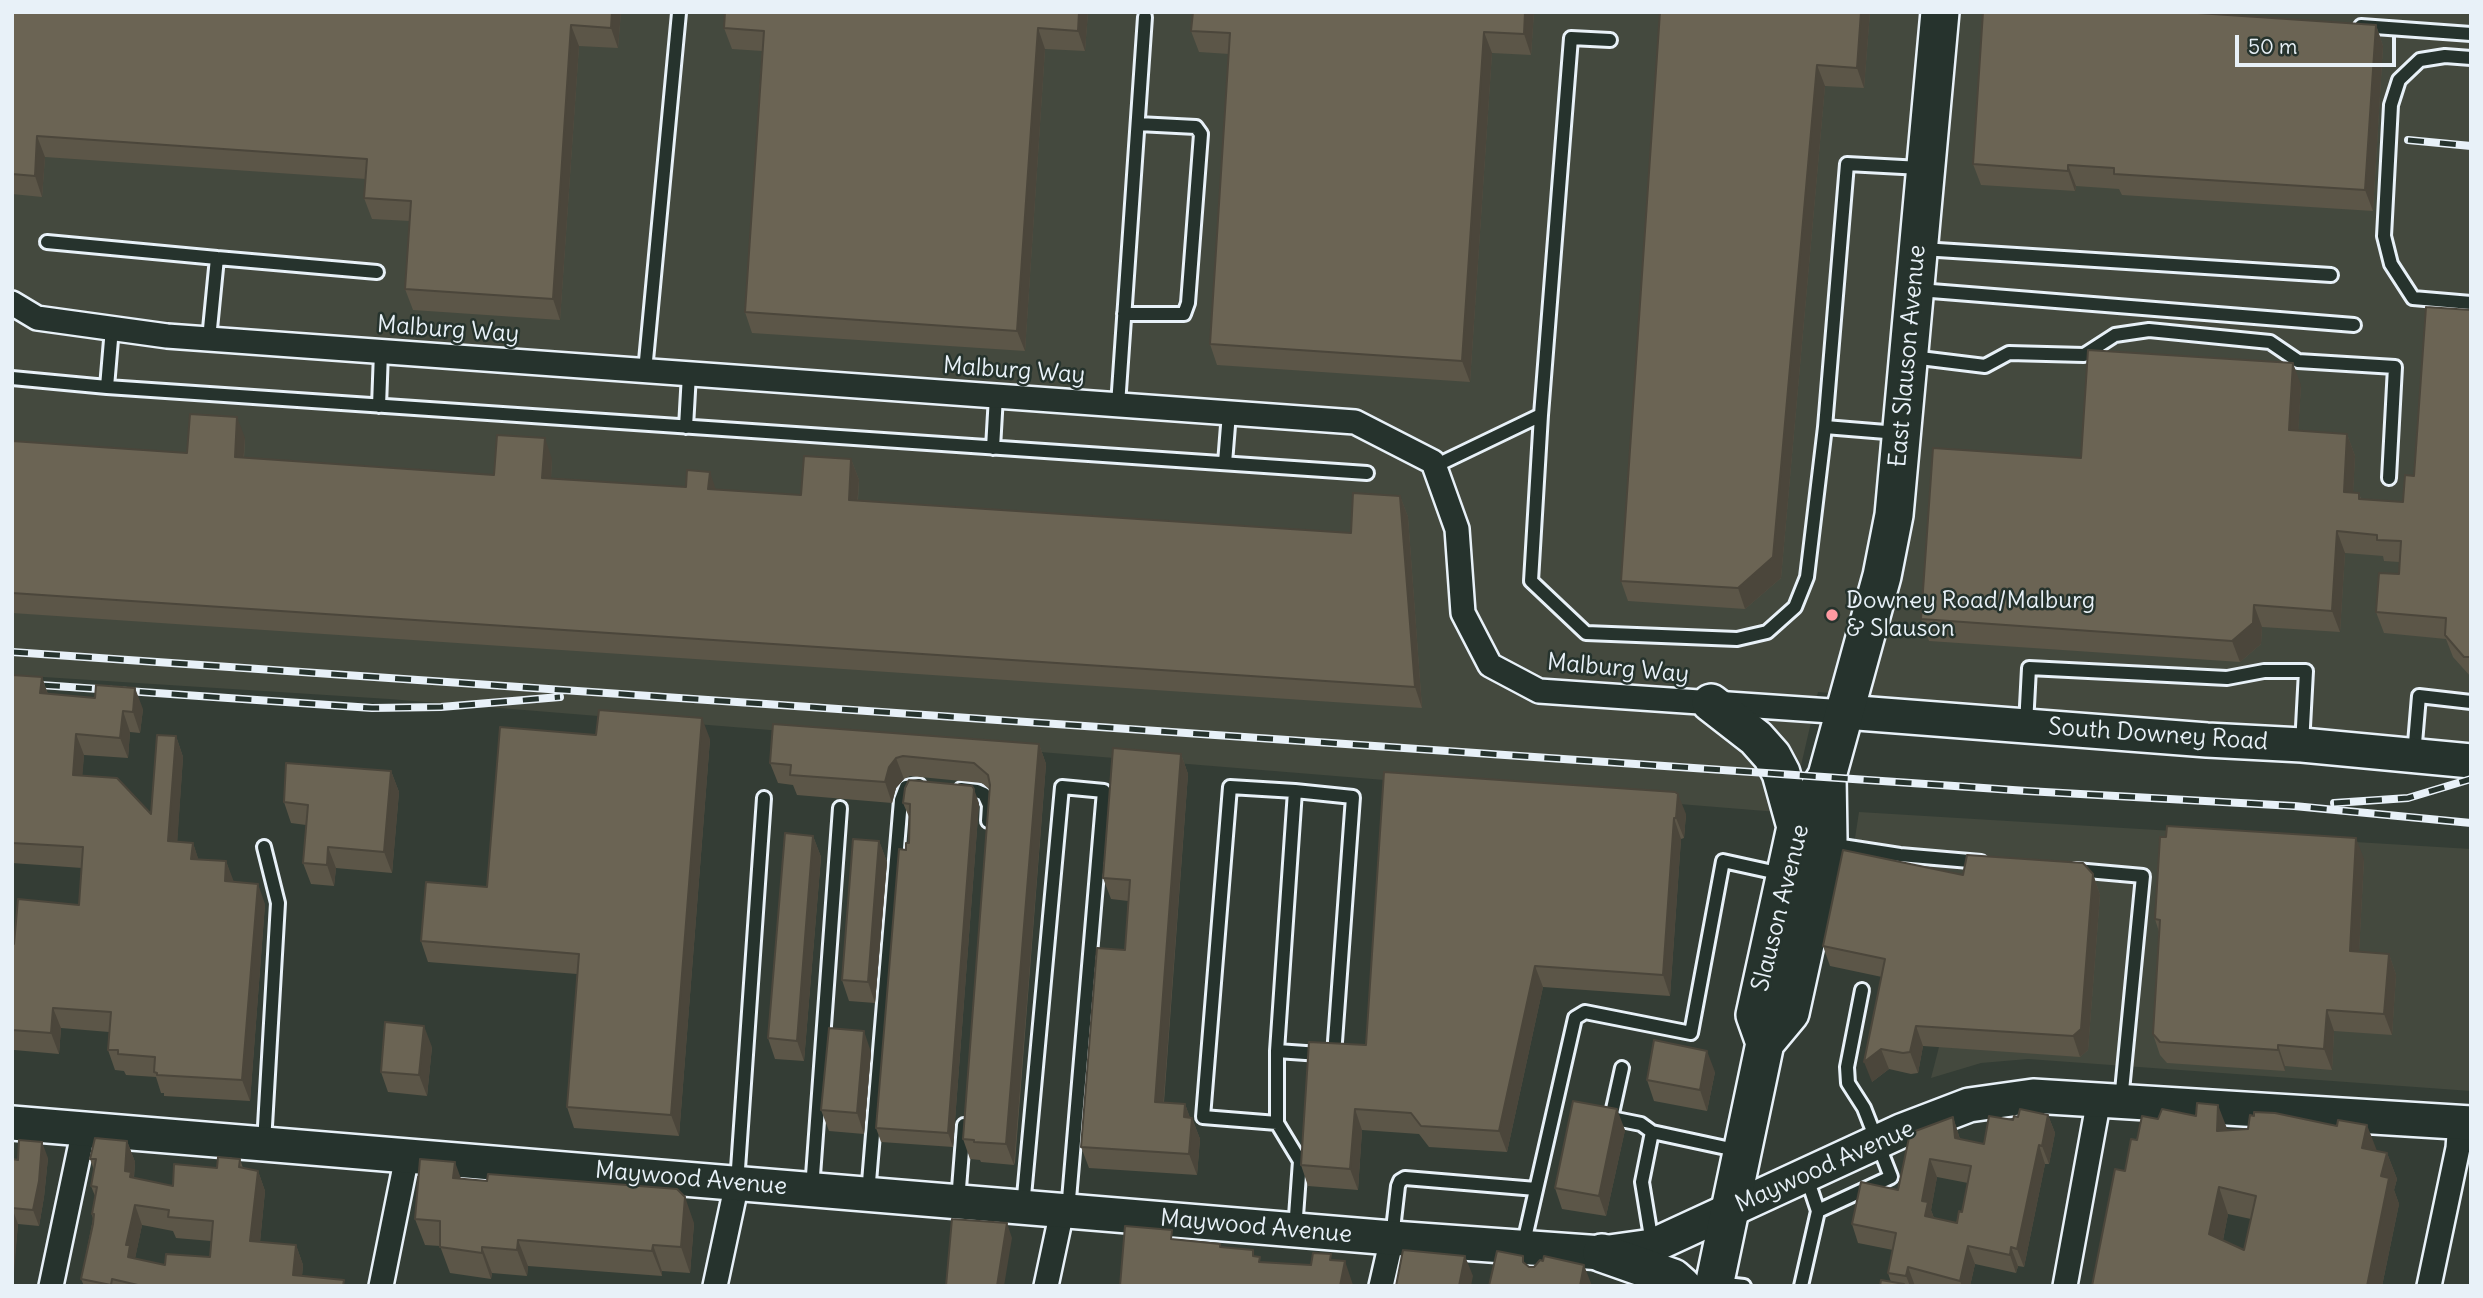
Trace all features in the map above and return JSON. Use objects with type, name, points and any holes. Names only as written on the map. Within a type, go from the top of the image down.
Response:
[{"type":"main road","name":"East Slauson Avenue","points":[[1847,703],[1882,576],[1894,515],[1940,12]]},
{"type":"main road","points":[[1711,703],[1756,738],[1772,756],[1812,835]]},
{"type":"main road","name":"Slauson Avenue","points":[[1714,1285],[1765,1043],[1790,1013],[1812,835],[1847,703]]},
{"type":"main road","name":"Slauson Avenue","points":[[1765,1043],[1755,1015],[1786,876],[1812,835]]},
{"type":"main road","points":[[1602,1253],[1673,1278],[1714,1285]]},
{"type":"street","name":"Malburg Way","points":[[12,303],[37,318],[209,339],[1355,422],[1433,462],[1457,529],[1463,613],[1490,666],[1539,691],[1711,703],[1847,703]]},
{"type":"street","name":"South Downey Road","points":[[1847,703],[2026,726],[2302,745],[2471,761]]},
{"type":"street","name":"Maywood Avenue","points":[[12,1123],[1392,1238],[1539,1253],[1602,1253],[1652,1247],[1877,1142],[1969,1105],[2033,1096],[2465,1122]]},
{"type":"street","points":[[2065,1286],[2110,1100]]},
{"type":"street","points":[[2429,1286],[2465,1122]]},
{"type":"street","points":[[51,1286],[84,1129]]},
{"type":"street","points":[[380,1286],[407,1156]]},
{"type":"street","points":[[715,1286],[737,1183]]},
{"type":"street","points":[[1046,1286],[1065,1211]]},
{"type":"street","points":[[1381,1286],[1392,1238]]},
{"type":"lane","points":[[646,371],[679,13]]},
{"type":"lane","points":[[1118,405],[1145,18]]},
{"type":"lane","points":[[2349,25],[2471,34]]},
{"type":"lane","points":[[1610,40],[1570,38],[1531,581],[1586,633],[1737,639],[1768,632],[1795,607],[1807,577],[1825,426],[1847,164],[1926,168]]},
{"type":"lane","points":[[2471,58],[2445,56],[2420,60],[2399,80],[2391,105],[2384,236],[2391,264],[2413,298],[2471,303]]},
{"type":"lane","points":[[1124,314],[1184,314],[1188,303],[1201,134],[1196,127],[1138,124]]},
{"type":"lane","points":[[47,242],[377,272]]},
{"type":"lane","points":[[1918,249],[2331,275]]},
{"type":"lane","points":[[209,339],[216,258]]},
{"type":"lane","points":[[1915,290],[2354,325]]},
{"type":"lane","points":[[107,387],[112,328]]},
{"type":"lane","points":[[1909,357],[1985,366],[2009,353],[2084,355],[2115,335],[2149,330],[2270,342],[2298,361],[2395,367],[2389,478]]},
{"type":"lane","points":[[379,405],[381,352]]},
{"type":"lane","points":[[686,427],[689,374]]},
{"type":"lane","points":[[12,378],[107,387],[1367,473]]},
{"type":"lane","points":[[993,447],[996,396]]},
{"type":"lane","points":[[1225,463],[1229,413]]},
{"type":"lane","points":[[1434,466],[1541,415]]},
{"type":"lane","points":[[1825,426],[1901,433]]},
{"type":"lane","points":[[2026,726],[2029,668],[2227,678],[2264,671],[2306,671],[2302,745]]},
{"type":"lane","points":[[2414,756],[2419,696],[2471,702]]},
{"type":"lane","points":[[868,1194],[903,793],[910,785],[977,791],[984,794],[989,805],[987,832]]},
{"type":"lane","points":[[1023,1208],[1062,787],[1104,791],[1065,1211]]},
{"type":"lane","points":[[1277,1051],[1334,1055],[1353,797],[1230,787],[1203,1117],[1278,1123]]},
{"type":"lane","points":[[1295,791],[1277,1051],[1278,1123],[1300,1161],[1295,1230]]},
{"type":"lane","points":[[737,1183],[764,798]]},
{"type":"lane","points":[[812,1190],[840,808]]},
{"type":"lane","points":[[1812,835],[1900,855],[1994,863]]},
{"type":"lane","points":[[264,847],[278,903],[264,1143]]},
{"type":"lane","points":[[1539,1253],[1536,1189],[1575,1018],[1585,1012],[1691,1033],[1723,861],[1786,876]]},
{"type":"lane","points":[[2062,869],[2143,876],[2110,1100]]},
{"type":"lane","points":[[1818,1211],[1891,1177],[1864,1108],[1848,1083],[1847,1067],[1862,990]]},
{"type":"lane","points":[[1622,1068],[1611,1118],[1641,1124],[1652,1132],[1742,1151]]},
{"type":"lane","points":[[958,1202],[965,1106]]},
{"type":"lane","points":[[1652,1132],[1642,1182],[1652,1247]]},
{"type":"lane","points":[[1801,1286],[1818,1211],[1806,1174]]},
{"type":"lane","points":[[1392,1238],[1398,1186],[1405,1178],[1536,1189]]},
{"type":"shaded area","points":[[12,12],[2471,12],[2471,742],[2035,711],[1818,692],[1790,813],[389,699],[12,675]]},
{"type":"shaded area","points":[[1859,812],[2471,849],[2471,1091],[2028,1059],[1981,1063],[1931,1078],[1939,1047],[1850,871]]},
{"type":"building","points":[[12,12],[612,12],[611,28],[571,25],[553,299],[405,289],[411,201],[364,198],[367,159],[37,136],[35,176],[12,174]]},
{"type":"building","points":[[725,12],[1079,12],[1078,31],[1038,28],[1017,331],[745,312],[764,31],[724,28]]},
{"type":"building","points":[[1193,12],[1525,12],[1524,34],[1484,32],[1462,361],[1210,344],[1230,33],[1191,31]]},
{"type":"building","points":[[1660,12],[1861,12],[1857,68],[1817,65],[1773,557],[1738,588],[1621,581]]},
{"type":"building","points":[[1983,12],[2183,12],[2376,25],[2365,190],[2114,174],[2114,168],[2068,165],[2068,171],[1973,164]]},
{"type":"building","points":[[2426,307],[2471,310],[2471,657],[2464,657],[2445,635],[2446,618],[2376,612],[2379,573],[2399,574],[2401,541],[2377,540],[2377,535],[2337,531],[2332,611],[2254,605],[2253,623],[2232,641],[1921,619],[1933,448],[2081,458],[2088,350],[2293,363],[2289,430],[2347,434],[2344,492],[2359,493],[2359,499],[2403,502],[2405,475],[2414,476]]},
{"type":"building","points":[[190,414],[237,417],[235,457],[494,475],[497,435],[545,438],[542,478],[686,487],[687,470],[710,472],[708,489],[801,495],[804,456],[851,459],[849,500],[1351,533],[1353,493],[1400,496],[1415,687],[12,593],[12,441],[187,453]]},
{"type":"building","points":[[12,675],[42,677],[40,693],[95,698],[96,685],[135,688],[133,712],[123,711],[120,738],[76,734],[73,775],[117,778],[151,814],[157,735],[176,736],[168,841],[193,843],[191,859],[226,861],[225,881],[258,884],[242,1080],[157,1075],[154,1072],[155,1057],[118,1054],[118,1050],[108,1050],[111,1012],[53,1008],[51,1033],[12,1030],[12,944],[18,899],[79,905],[83,847],[12,843]]},
{"type":"building","points":[[599,710],[702,718],[671,1115],[567,1107],[579,954],[421,941],[426,882],[487,887],[500,727],[596,735]]},
{"type":"building","points":[[773,724],[1039,744],[1006,1144],[963,1139],[990,785],[988,775],[974,763],[903,756],[896,758],[889,767],[885,782],[790,775],[791,765],[770,763]]},
{"type":"building","points":[[1113,748],[1181,754],[1155,1102],[1185,1104],[1184,1117],[1192,1118],[1189,1154],[1081,1147],[1097,948],[1125,950],[1130,880],[1103,878]]},
{"type":"building","points":[[286,763],[391,771],[384,852],[328,847],[327,865],[303,863],[308,805],[284,802]]},
{"type":"building","points":[[1384,772],[1678,794],[1663,975],[1535,966],[1499,1131],[1421,1126],[1411,1113],[1355,1109],[1350,1169],[1301,1165],[1309,1042],[1366,1045]]},
{"type":"building","points":[[909,780],[972,786],[974,789],[948,1133],[876,1128],[899,849],[906,850],[906,843],[909,843],[910,804],[903,803]]},
{"type":"building","points":[[2167,826],[2356,838],[2350,951],[2389,954],[2384,1014],[2327,1010],[2324,1049],[2278,1045],[2278,1050],[2160,1042],[2153,1034],[2160,920],[2155,919],[2160,837],[2166,837]]},
{"type":"building","points":[[785,833],[813,836],[797,1041],[768,1038]]},
{"type":"building","points":[[853,839],[879,841],[868,982],[842,980]]},
{"type":"building","points":[[1843,850],[1963,875],[1967,855],[2083,863],[2093,874],[2081,1029],[2073,1036],[1916,1026],[1910,1052],[1881,1049],[1864,1062],[1885,959],[1823,946]]},
{"type":"building","points":[[385,1022],[424,1026],[419,1075],[381,1072]]},
{"type":"building","points":[[829,1028],[864,1031],[857,1113],[821,1110]]},
{"type":"building","points":[[1654,1040],[1707,1051],[1700,1090],[1647,1080]]},
{"type":"building","points":[[1573,1101],[1617,1109],[1599,1196],[1555,1188]]},
{"type":"building","points":[[2197,1103],[2218,1105],[2217,1131],[2248,1129],[2250,1115],[2254,1116],[2254,1112],[2275,1113],[2337,1126],[2338,1120],[2367,1125],[2362,1148],[2387,1153],[2381,1176],[2389,1178],[2367,1286],[2092,1286],[2115,1169],[2125,1171],[2131,1139],[2137,1140],[2142,1116],[2158,1119],[2162,1109],[2196,1116]],"holes":[[[2219,1187],[2256,1196],[2244,1250],[2209,1234]]]},
{"type":"building","points":[[2020,1109],[2048,1115],[2017,1249],[2011,1247],[2010,1255],[1968,1246],[1960,1281],[1908,1267],[1906,1276],[1888,1273],[1896,1233],[1852,1224],[1861,1182],[1898,1190],[1910,1133],[1953,1117],[1955,1138],[1984,1144],[1989,1116],[2013,1120],[2014,1116],[2018,1117]],"holes":[[[1930,1159],[1971,1166],[1962,1212],[1959,1211],[1957,1223],[1925,1216],[1928,1202],[1922,1201]]]},
{"type":"building","points":[[95,1138],[127,1141],[125,1171],[131,1172],[130,1177],[173,1186],[174,1164],[217,1168],[218,1157],[240,1159],[239,1167],[258,1171],[250,1241],[296,1245],[293,1275],[344,1280],[343,1286],[142,1286],[112,1279],[111,1285],[81,1279],[93,1224],[97,1187],[91,1186],[96,1159],[90,1159]],"holes":[[[135,1205],[169,1210],[168,1217],[213,1221],[210,1257],[166,1254],[165,1265],[128,1257],[130,1245],[126,1245]]]},
{"type":"building","points":[[19,1140],[42,1142],[39,1181],[33,1210],[12,1208],[12,1159],[18,1160]]},
{"type":"building","points":[[420,1159],[455,1162],[453,1178],[487,1181],[488,1174],[677,1189],[685,1197],[681,1247],[653,1245],[652,1251],[518,1240],[517,1250],[482,1247],[482,1253],[440,1247],[440,1221],[415,1219]]},
{"type":"building","points":[[952,1219],[1007,1223],[997,1286],[946,1286]]},
{"type":"building","points":[[1125,1226],[1172,1230],[1171,1239],[1253,1250],[1253,1256],[1260,1257],[1259,1262],[1311,1265],[1313,1253],[1331,1254],[1330,1260],[1345,1261],[1340,1286],[1120,1286]]},
{"type":"building","points":[[1403,1250],[1465,1256],[1459,1286],[1396,1286]]},
{"type":"building","points":[[1497,1251],[1523,1256],[1523,1262],[1529,1267],[1534,1267],[1540,1260],[1543,1261],[1544,1256],[1584,1265],[1580,1286],[1489,1286]]},
{"type":"building","points":[[1881,1280],[1904,1284],[1880,1286]]},
{"type":"railway","points":[[2408,140],[2471,146]]},
{"type":"railway","points":[[12,652],[2027,791],[2294,806],[2471,823]]},
{"type":"railway","points":[[12,683],[372,708],[441,707],[560,697]]},
{"type":"railway","points":[[2334,803],[2408,798],[2471,779]]},
{"type":"place","name":"Downey Road/Malburg & Slauson","points":[[1832,615]]}]
